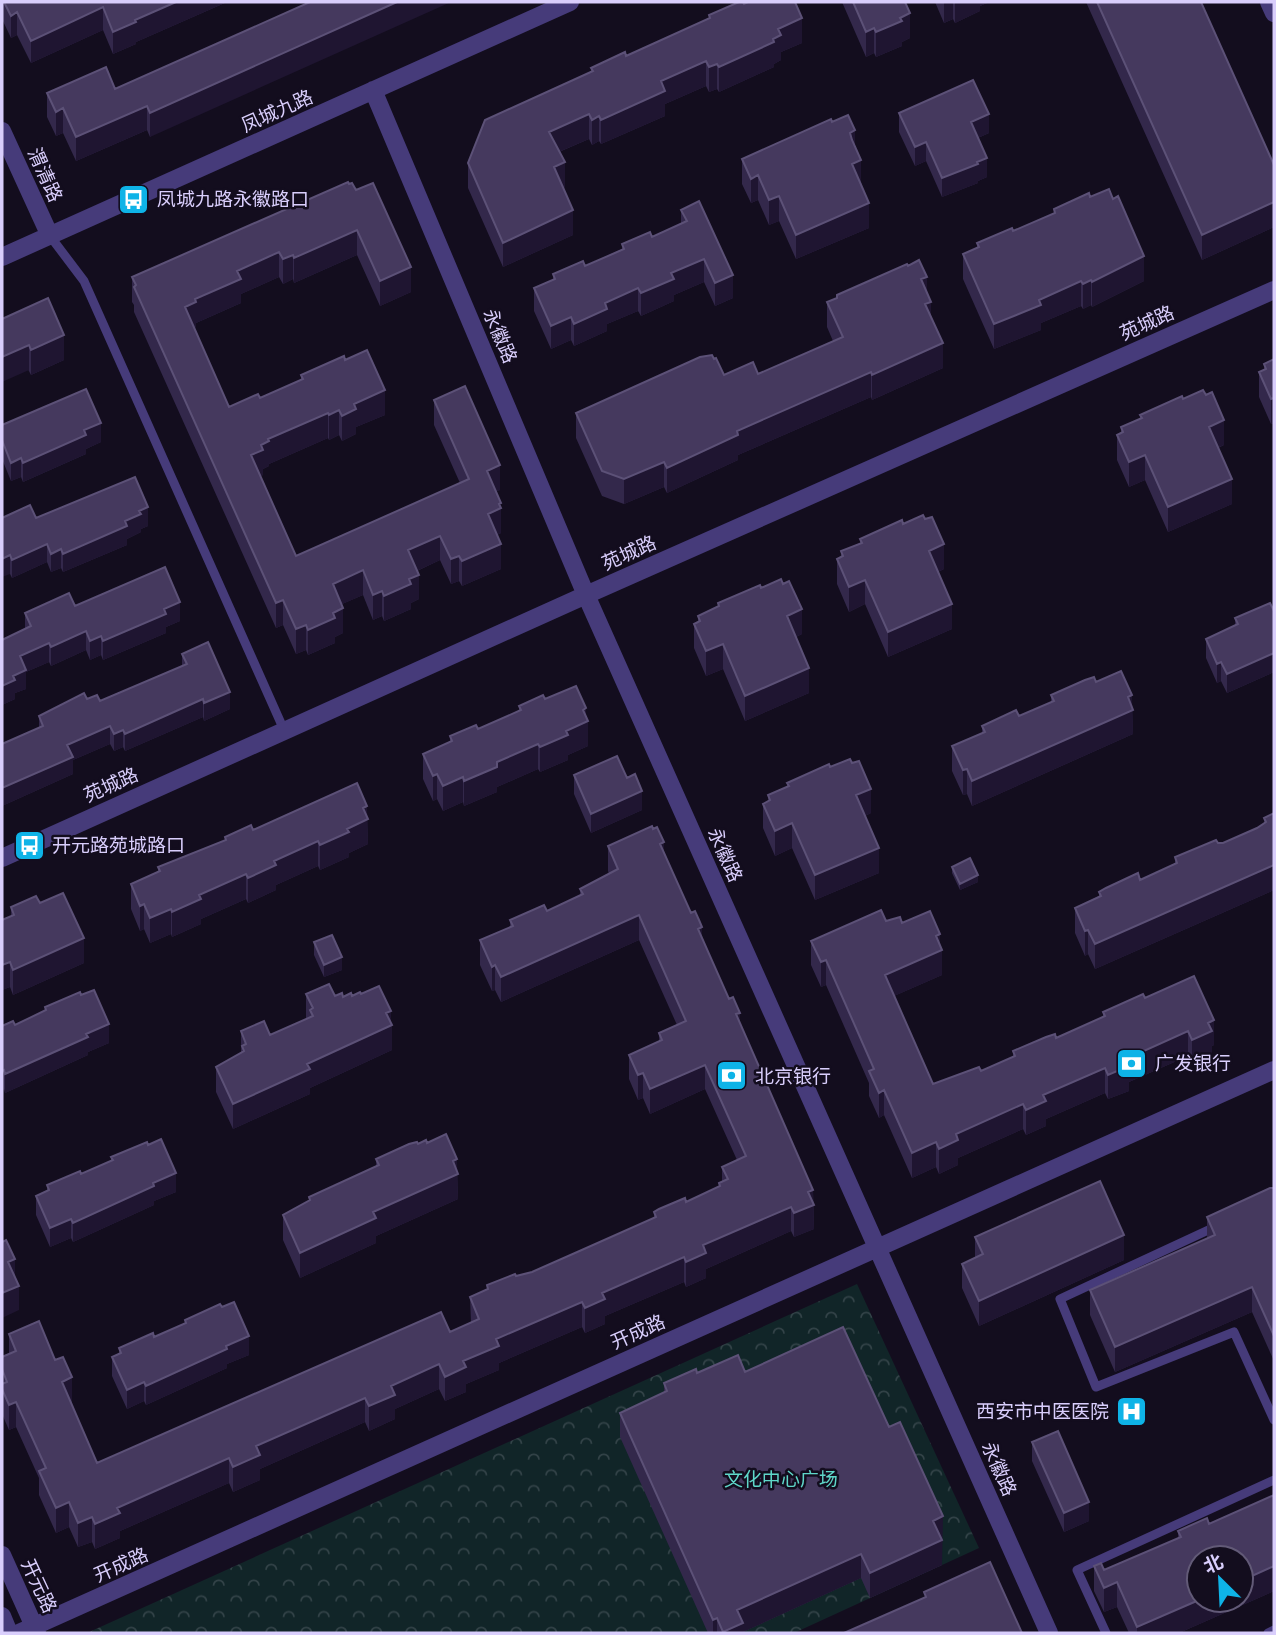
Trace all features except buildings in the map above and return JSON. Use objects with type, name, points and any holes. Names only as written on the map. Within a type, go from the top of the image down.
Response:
[{"type":"street","name":"凤城九路","points":[[2,257],[570,2]]},
{"type":"street","points":[[1269,2],[1274,13]]},
{"type":"street","name":"永徽路","points":[[373,90],[586,595],[1049,1633]]},
{"type":"street","name":"渭清路","points":[[2,131],[50,236]]},
{"type":"street","name":"苑城路","points":[[2,858],[1274,290]]},
{"type":"street","name":"开成路","points":[[30,1631],[1274,1070]]},
{"type":"street","name":"开元路","points":[[2,1555],[30,1631]]},
{"type":"street","points":[[2,1616],[9,1633]]},
{"type":"lane","points":[[50,236],[84,281],[284,730]]},
{"type":"lane","points":[[1224,1223],[1060,1299],[1096,1387],[1234,1332],[1274,1420]]},
{"type":"lane","points":[[1105,1633],[1077,1570],[1274,1480]]},
{"type":"lane","points":[[1268,1633],[1274,1630]]},
{"type":"green space","name":"文化中心广场","points":[[857,1284],[979,1548],[794,1633],[87,1633]]},
{"type":"place","name":"凤城九路永徽路口","points":[[134,199]]},
{"type":"place","name":"开元路苑城路口","points":[[29,845]]},
{"type":"place","name":"广发银行","points":[[1132,1063]]},
{"type":"place","name":"北京银行","points":[[732,1076]]},
{"type":"place","name":"西安市中医医院","points":[[1132,1411]]}]
